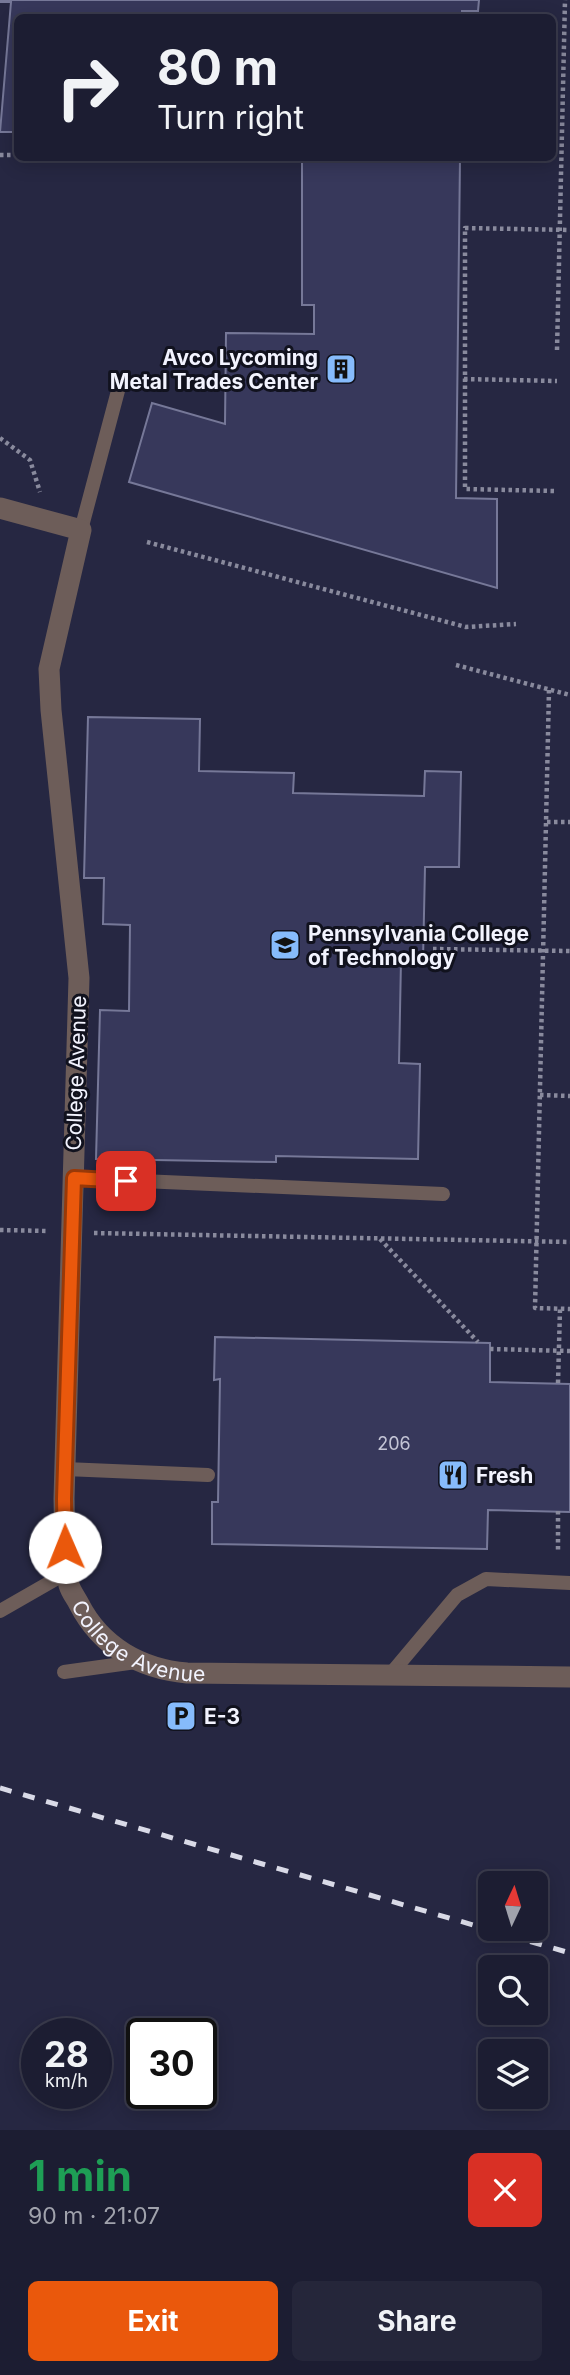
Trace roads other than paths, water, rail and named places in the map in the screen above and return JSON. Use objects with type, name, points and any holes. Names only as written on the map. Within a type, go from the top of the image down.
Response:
[{"type":"street","points":[[0,508],[81,530]]},
{"type":"street","name":"College Avenue","points":[[81,530],[49,669],[79,978],[65,1469],[65,1547],[69,1586],[86,1619],[110,1644],[136,1662],[163,1671],[570,1677]]},
{"type":"lane","points":[[81,530],[119,387]]},
{"type":"lane","points":[[74,1178],[443,1194]]},
{"type":"lane","points":[[65,1469],[208,1475]]},
{"type":"lane","points":[[0,1611],[68,1572]]},
{"type":"lane","points":[[389,1676],[457,1595],[486,1579],[570,1583]]},
{"type":"lane","points":[[64,1672],[136,1662]]},
{"type":"railway","points":[[0,1788],[570,1953]]},
{"type":"place","name":"Avco Lycoming Metal Trades Center","points":[[341,369]]},
{"type":"place","name":"Pennsylvania College of Technology","points":[[285,945]]},
{"type":"place","name":"Fresh","points":[[453,1475]]},
{"type":"place","name":"E-3","points":[[181,1716]]}]
